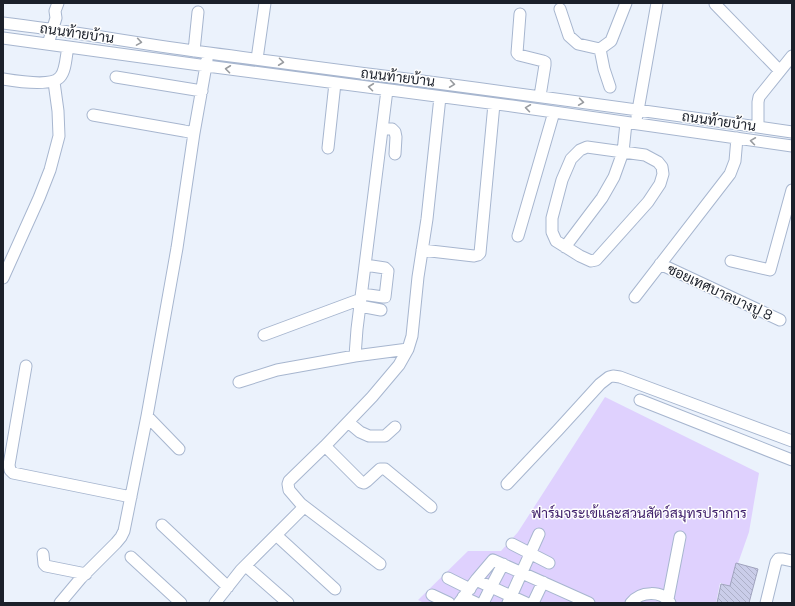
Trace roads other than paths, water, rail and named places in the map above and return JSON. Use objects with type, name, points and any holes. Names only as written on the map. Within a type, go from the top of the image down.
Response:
[{"type":"street","points":[[56,18],[55,11],[58,3]]},
{"type":"street","points":[[48,44],[56,18],[64,3]]},
{"type":"street","points":[[258,59],[265,3]]},
{"type":"street","points":[[560,9],[569,36],[578,44],[600,49],[612,41],[626,3]]},
{"type":"street","points":[[565,247],[602,198],[614,177],[631,123],[637,110],[657,3]]},
{"type":"street","points":[[715,4],[780,72]]},
{"type":"street","points":[[194,51],[198,12]]},
{"type":"street","points":[[520,14],[517,53],[519,55],[545,62],[540,96]]},
{"type":"street","name":"ถนนท้ายบ้าน","points":[[3,24],[52,29],[208,53],[540,96],[792,132]]},
{"type":"street","name":"ถนนท้ายบ้าน","points":[[3,38],[554,112],[792,146]]},
{"type":"street","points":[[3,79],[34,83],[54,82],[61,77],[68,47]]},
{"type":"street","points":[[600,49],[604,69],[610,87]]},
{"type":"street","points":[[60,603],[121,537],[124,531],[147,416],[177,248],[194,133],[207,66],[208,53]]},
{"type":"street","points":[[758,127],[759,97],[792,56]]},
{"type":"street","points":[[116,77],[202,91]]},
{"type":"street","points":[[3,278],[39,198],[50,170],[59,136],[58,111],[54,82]]},
{"type":"street","points":[[328,148],[336,83]]},
{"type":"street","points":[[355,356],[387,90]]},
{"type":"street","points":[[380,564],[304,507],[289,490],[288,484],[289,481],[372,397],[399,365],[408,349],[412,336],[418,277],[428,211],[440,97]]},
{"type":"street","points":[[422,250],[474,256],[480,253],[494,104]]},
{"type":"street","points":[[518,236],[554,112]]},
{"type":"street","points":[[93,115],[194,133]]},
{"type":"street","points":[[383,128],[392,129],[396,132],[394,154]]},
{"type":"street","name":"ซอยเทศบาลบางปู 8","points":[[635,297],[730,174],[735,161],[737,138]]},
{"type":"street","points":[[587,147],[645,155],[658,162],[662,167],[663,174],[660,184],[638,214],[596,260],[590,261],[565,247],[556,241],[552,232],[552,218],[562,180],[571,159],[580,150],[587,147]]},
{"type":"street","points":[[731,261],[770,270],[792,190]]},
{"type":"street","name":"ซอยเทศบาลบางปู 8","points":[[660,264],[780,320]]},
{"type":"street","points":[[264,335],[361,300],[386,297],[387,269],[366,265]]},
{"type":"street","points":[[361,300],[381,310]]},
{"type":"street","points":[[239,382],[277,370],[355,356],[408,349]]},
{"type":"street","points":[[26,366],[9,465],[10,470],[13,473],[131,497]]},
{"type":"street","points":[[507,484],[600,384],[609,377],[613,376],[620,377],[792,441]]},
{"type":"street","points":[[640,400],[792,460]]},
{"type":"street","points":[[147,416],[179,449]]},
{"type":"street","points":[[348,422],[360,432],[373,436],[385,436],[394,427]]},
{"type":"street","points":[[325,446],[361,482],[364,483],[367,481],[380,469],[385,469],[431,507]]},
{"type":"street","points":[[219,602],[228,587],[246,566],[304,507]]},
{"type":"street","points":[[162,526],[228,587]]},
{"type":"street","points":[[509,600],[539,534]]},
{"type":"street","points":[[276,535],[336,589]]},
{"type":"street","points":[[631,603],[634,599],[650,593],[658,594],[669,601],[680,537]]},
{"type":"street","points":[[512,544],[549,563]]},
{"type":"street","points":[[43,554],[44,564],[46,566],[86,574]]},
{"type":"street","points":[[131,557],[181,603]]},
{"type":"street","points":[[766,603],[776,562],[778,559],[792,561]]},
{"type":"street","points":[[467,592],[494,560],[589,603]]},
{"type":"street","points":[[484,603],[503,564]]},
{"type":"street","points":[[246,566],[288,603]]},
{"type":"street","points":[[448,578],[467,592],[476,603]]},
{"type":"street","points":[[533,603],[543,582]]},
{"type":"street","points":[[467,592],[491,587],[509,600],[526,603]]},
{"type":"street","points":[[432,595],[449,603]]},
{"type":"park label","name":"ฟาร์มจระเข้และสวนสัตว์สมุทรปราการ","points":[[639,513]]}]
